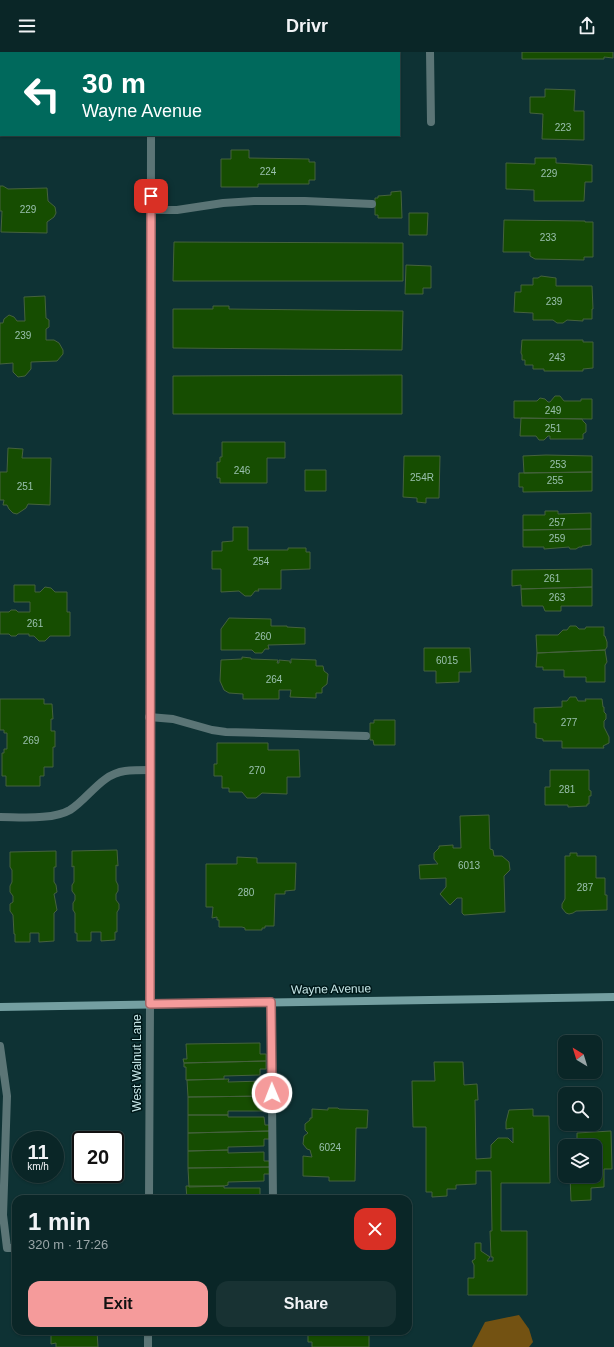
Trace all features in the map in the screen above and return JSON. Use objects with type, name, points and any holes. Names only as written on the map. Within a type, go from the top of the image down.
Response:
[{"type":"main road","name":"Wayne Avenue","points":[[0,1007],[614,996]]},
{"type":"street","points":[[430,52],[431,122]]},
{"type":"street","name":"West Walnut Lane","points":[[149,1195],[151,136]]},
{"type":"street","points":[[151,210],[177,210],[254,200],[372,204]]},
{"type":"street","points":[[149,717],[173,718],[212,730],[226,732],[366,736]]},
{"type":"street","points":[[0,817],[36,817],[55,815],[69,810],[103,780],[113,774],[124,771],[150,770]]},
{"type":"street","points":[[271,1002],[273,1195]]},
{"type":"street","points":[[0,1046],[7,1096],[3,1215],[7,1248],[12,1248]]},
{"type":"street","points":[[148,1335],[148,1347]]},
{"type":"shaded area","points":[[519,1315],[529,1329],[533,1342],[529,1347],[472,1347],[485,1322]]},
{"type":"building","points":[[522,52],[613,52],[613,58],[522,59]]},
{"type":"building","points":[[545,89],[575,90],[574,111],[584,111],[584,140],[542,139],[543,114],[530,113],[530,97],[545,97]]},
{"type":"building","points":[[231,150],[249,150],[249,158],[309,159],[309,162],[315,162],[315,180],[309,180],[309,184],[258,184],[258,187],[221,187],[221,159],[231,159]]},
{"type":"building","points":[[535,158],[556,158],[556,163],[592,165],[592,182],[585,182],[584,201],[534,201],[534,190],[506,189],[506,163],[535,164]]},
{"type":"building","points":[[0,186],[8,189],[47,188],[48,201],[55,207],[56,213],[54,217],[47,222],[47,233],[1,232],[2,211],[0,211]]},
{"type":"building","points":[[401,191],[402,218],[378,218],[378,215],[375,215],[375,198],[378,198],[378,196],[391,195],[391,192]]},
{"type":"building","points":[[409,213],[428,213],[427,235],[409,235]]},
{"type":"building","points":[[504,220],[593,222],[593,257],[584,257],[584,260],[535,259],[530,256],[530,252],[503,252]]},
{"type":"building","points":[[174,242],[403,243],[403,281],[173,281]]},
{"type":"building","points":[[406,265],[431,266],[431,288],[423,288],[423,294],[405,294]]},
{"type":"building","points":[[541,276],[556,278],[556,286],[592,286],[592,319],[583,319],[583,321],[567,320],[563,323],[557,323],[553,320],[533,320],[533,313],[514,312],[515,292],[521,292],[521,285],[533,285],[533,278],[538,278]]},
{"type":"building","points":[[45,296],[46,318],[49,320],[49,327],[46,329],[46,340],[54,340],[59,343],[63,350],[63,354],[57,361],[31,362],[31,369],[25,376],[18,377],[13,372],[13,363],[0,364],[0,323],[3,323],[4,319],[9,315],[14,317],[17,321],[25,321],[24,297]]},
{"type":"building","points":[[213,306],[229,306],[229,309],[403,311],[402,350],[173,348],[173,309],[213,309]]},
{"type":"building","points":[[522,340],[583,340],[583,342],[593,342],[593,368],[583,369],[583,371],[544,371],[544,369],[533,369],[533,365],[525,365],[525,360],[522,360]]},
{"type":"building","points":[[402,375],[402,414],[173,414],[173,376]]},
{"type":"building","points":[[555,396],[560,396],[564,401],[581,401],[581,399],[592,399],[592,419],[514,418],[514,401],[537,401],[540,398],[550,402]]},
{"type":"building","points":[[521,418],[582,419],[586,424],[586,432],[583,434],[583,439],[550,439],[550,436],[548,436],[544,440],[539,440],[536,436],[520,436]]},
{"type":"building","points":[[222,442],[285,442],[285,458],[267,458],[267,483],[220,483],[220,478],[217,478],[217,462],[220,462],[220,457],[222,457]]},
{"type":"building","points":[[8,448],[23,449],[22,458],[51,458],[50,505],[28,504],[26,508],[17,514],[13,513],[7,505],[3,505],[4,500],[0,500],[0,472],[7,472]]},
{"type":"building","points":[[404,456],[440,456],[439,498],[426,498],[426,503],[417,502],[417,498],[403,497]]},
{"type":"building","points":[[523,456],[592,456],[592,472],[524,473]]},
{"type":"building","points":[[305,470],[326,470],[326,491],[305,491]]},
{"type":"building","points":[[592,472],[592,491],[523,492],[523,487],[519,487],[519,473]]},
{"type":"building","points":[[545,511],[558,511],[558,514],[591,513],[591,529],[523,530],[523,515],[545,515]]},
{"type":"building","points":[[233,527],[248,527],[248,550],[288,550],[288,548],[306,548],[306,552],[310,552],[310,569],[281,570],[281,589],[258,589],[259,591],[255,591],[251,596],[245,596],[239,591],[221,592],[221,569],[212,569],[212,551],[222,551],[222,542],[233,541]]},
{"type":"building","points":[[591,529],[591,545],[582,546],[576,549],[570,549],[569,547],[544,549],[544,547],[523,547],[523,530]]},
{"type":"building","points":[[592,569],[592,587],[521,589],[521,585],[512,586],[512,570]]},
{"type":"building","points":[[14,585],[35,585],[35,592],[40,592],[45,587],[51,588],[55,592],[67,592],[67,612],[70,612],[70,636],[50,636],[45,641],[39,641],[34,636],[29,636],[29,634],[18,634],[16,636],[11,636],[9,634],[0,634],[0,612],[16,610],[18,612],[30,612],[30,602],[14,602]]},
{"type":"building","points":[[592,587],[592,606],[561,606],[561,611],[545,611],[543,606],[522,606],[521,589]]},
{"type":"building","points":[[229,618],[271,619],[271,626],[305,628],[305,644],[268,645],[269,649],[265,649],[262,653],[255,653],[252,650],[221,650],[221,629]]},
{"type":"building","points":[[570,626],[576,626],[579,629],[585,629],[586,627],[604,627],[604,636],[607,642],[607,647],[605,650],[537,653],[536,635],[558,635],[563,630],[567,630]]},
{"type":"building","points":[[424,648],[470,648],[471,672],[459,672],[459,682],[436,683],[436,671],[424,671]]},
{"type":"building","points":[[605,650],[607,662],[605,665],[605,682],[586,682],[586,677],[564,677],[564,670],[543,670],[543,667],[536,667],[537,653]]},
{"type":"building","points":[[242,657],[251,659],[278,660],[277,663],[279,663],[279,660],[290,661],[291,663],[291,659],[316,660],[316,666],[323,666],[324,671],[328,674],[327,684],[322,688],[322,693],[316,693],[316,698],[290,697],[291,690],[279,690],[279,699],[243,699],[243,694],[229,693],[224,690],[220,681],[221,660],[242,659]]},
{"type":"building","points":[[570,697],[576,697],[578,701],[586,701],[585,699],[602,699],[604,712],[606,714],[604,727],[609,737],[609,743],[603,746],[604,748],[562,748],[562,741],[543,741],[543,739],[536,738],[534,708],[562,707],[562,701],[567,701]]},
{"type":"building","points":[[0,699],[44,699],[44,704],[52,704],[53,719],[51,719],[51,731],[55,731],[53,767],[44,767],[44,776],[40,776],[40,786],[6,786],[6,776],[2,776],[2,753],[4,753],[4,749],[7,749],[7,733],[4,733],[4,730],[0,730]]},
{"type":"building","points":[[374,720],[395,720],[395,745],[374,745],[373,740],[370,740],[370,723],[374,723]]},
{"type":"building","points":[[217,743],[268,743],[268,750],[299,750],[300,777],[287,777],[287,794],[262,793],[256,798],[247,798],[242,792],[229,792],[229,788],[222,788],[222,776],[214,776],[214,764],[217,764]]},
{"type":"building","points":[[550,770],[589,770],[589,790],[591,791],[591,796],[589,796],[589,804],[587,804],[587,806],[568,807],[568,805],[545,805],[545,787],[550,787]]},
{"type":"building","points":[[489,815],[490,849],[493,850],[494,856],[502,856],[509,862],[510,870],[504,876],[505,912],[464,915],[462,913],[462,898],[457,898],[450,905],[440,894],[446,887],[446,878],[420,879],[419,865],[438,864],[434,859],[434,853],[439,846],[453,845],[453,848],[461,848],[460,816]]},
{"type":"building","points":[[117,850],[118,866],[116,865],[116,881],[118,891],[116,894],[116,900],[119,904],[119,909],[117,912],[117,932],[115,932],[115,940],[101,941],[101,932],[91,932],[91,941],[77,941],[77,933],[75,933],[75,913],[73,910],[75,895],[72,891],[72,885],[74,882],[74,866],[72,867],[72,851]]},
{"type":"building","points":[[56,851],[54,882],[57,892],[54,894],[57,910],[54,913],[54,941],[39,942],[39,933],[30,933],[30,942],[15,942],[13,915],[10,911],[10,904],[13,902],[13,896],[10,892],[12,870],[10,867],[10,852]]},
{"type":"building","points":[[570,853],[577,853],[577,856],[596,856],[596,878],[605,878],[607,910],[576,911],[569,914],[562,908],[562,904],[565,899],[565,856],[570,856]]},
{"type":"building","points":[[237,857],[257,858],[257,863],[296,863],[295,890],[285,891],[285,894],[275,894],[274,926],[265,926],[262,930],[245,930],[245,928],[242,927],[219,927],[219,920],[217,920],[217,917],[212,918],[213,907],[206,907],[206,864],[237,864]]},
{"type":"building","points":[[260,1043],[260,1054],[266,1054],[266,1061],[184,1063],[183,1059],[187,1059],[186,1044]]},
{"type":"building","points":[[266,1061],[266,1069],[260,1069],[260,1075],[224,1076],[224,1079],[186,1080],[186,1067],[184,1067],[184,1063]]},
{"type":"building","points":[[434,1062],[463,1062],[464,1085],[477,1084],[478,1100],[475,1100],[476,1159],[491,1158],[491,1145],[498,1138],[508,1138],[513,1143],[513,1128],[506,1129],[509,1110],[533,1109],[533,1116],[549,1116],[550,1183],[501,1183],[501,1231],[527,1231],[527,1295],[468,1295],[468,1278],[474,1278],[474,1265],[472,1261],[475,1259],[475,1243],[481,1243],[481,1251],[490,1257],[487,1261],[493,1261],[493,1257],[491,1257],[490,1231],[492,1231],[491,1171],[476,1171],[476,1184],[456,1185],[456,1189],[447,1189],[447,1196],[432,1197],[432,1192],[426,1192],[426,1127],[413,1127],[412,1081],[435,1081]]},
{"type":"building","points":[[229,1079],[228,1082],[264,1081],[264,1089],[270,1089],[271,1096],[188,1097],[187,1080]]},
{"type":"building","points":[[271,1096],[271,1104],[264,1104],[264,1111],[228,1111],[228,1115],[188,1115],[188,1097]]},
{"type":"building","points":[[328,1108],[368,1110],[367,1128],[356,1128],[355,1181],[329,1181],[329,1177],[303,1176],[303,1156],[312,1157],[310,1150],[303,1144],[304,1136],[308,1133],[305,1130],[305,1124],[310,1120],[310,1118],[312,1118],[312,1109],[328,1110]]},
{"type":"building","points":[[188,1115],[264,1117],[265,1125],[270,1125],[270,1131],[188,1133]]},
{"type":"building","points":[[270,1131],[270,1139],[264,1139],[264,1146],[228,1147],[228,1150],[188,1151],[188,1133]]},
{"type":"building","points":[[611,1131],[612,1169],[604,1169],[604,1187],[591,1188],[591,1200],[571,1201],[570,1183],[602,1183],[602,1139],[577,1139],[577,1133]]},
{"type":"building","points":[[228,1150],[228,1153],[264,1152],[264,1161],[270,1161],[270,1167],[188,1168],[188,1151]]},
{"type":"building","points":[[270,1167],[270,1174],[264,1174],[264,1181],[228,1182],[228,1185],[224,1186],[189,1187],[188,1168]]},
{"type":"building","points":[[186,1186],[260,1188],[260,1195],[187,1195]]},
{"type":"building","points":[[51,1335],[97,1335],[98,1347],[56,1347],[56,1343],[51,1344]]},
{"type":"building","points":[[308,1335],[369,1335],[369,1347],[312,1347],[312,1342],[308,1342]]},
{"type":"route","points":[[151,196],[151,566],[149,717],[150,1004],[271,1002],[272,1093]]}]
